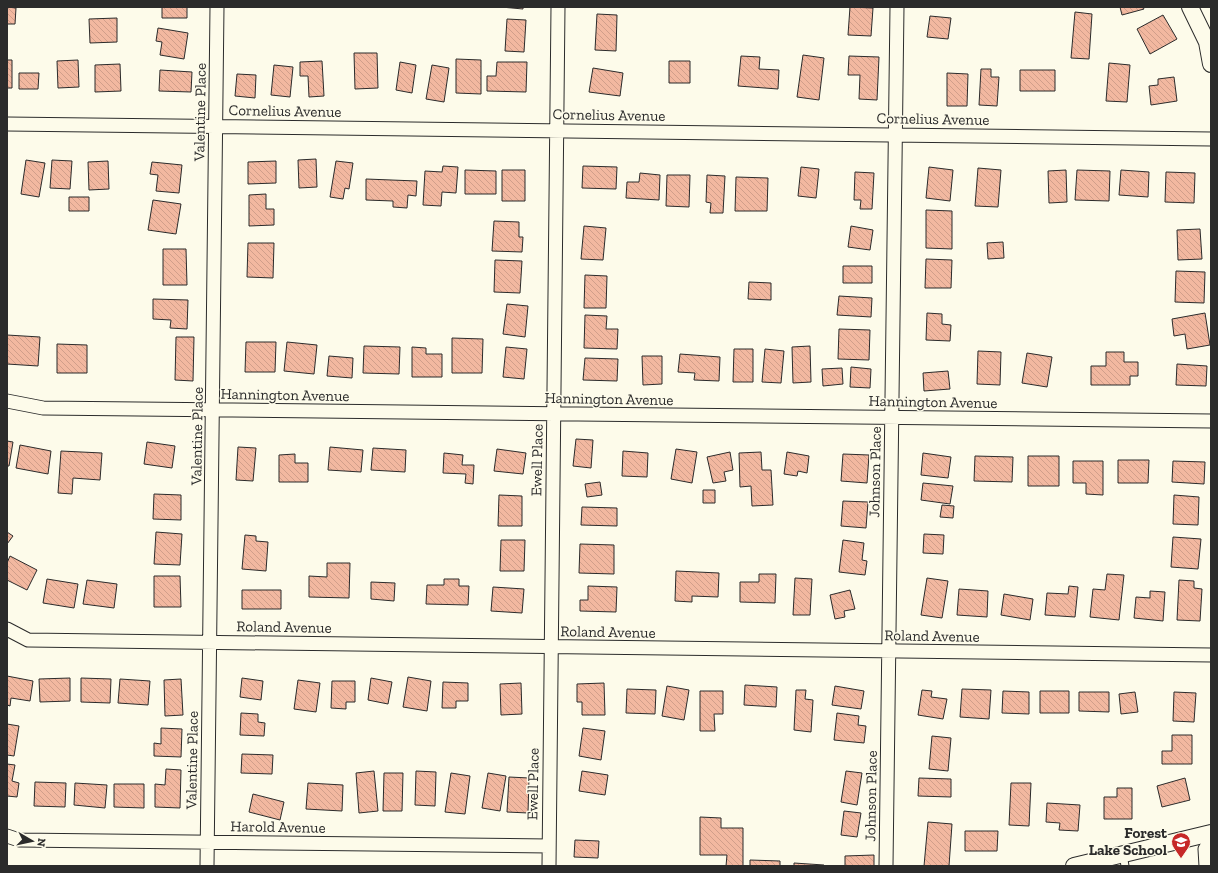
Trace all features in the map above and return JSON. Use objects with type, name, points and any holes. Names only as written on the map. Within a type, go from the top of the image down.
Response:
[{"type":"street","name":"Valentine Place","points":[[207,866],[217,7]]},
{"type":"street","name":"Ewell Place","points":[[549,866],[558,7]]},
{"type":"street","name":"Johnson Place","points":[[886,866],[897,7]]},
{"type":"street","points":[[1190,7],[1207,42],[1211,64]]},
{"type":"street","name":"Cornelius Avenue","points":[[7,124],[1211,139]]},
{"type":"street","name":"Hannington Avenue","points":[[7,401],[43,408],[1211,421]]},
{"type":"street","name":"Roland Avenue","points":[[7,629],[28,640],[1211,655]]},
{"type":"street","points":[[1074,866],[1124,860],[1211,833]]},
{"type":"street","name":"Harold Avenue","points":[[7,836],[19,840],[549,846]]},
{"type":"street","points":[[1206,866],[1205,849],[1211,839]]},
{"type":"building","points":[[7,7],[16,8],[15,24],[7,24]]},
{"type":"building","points":[[162,7],[187,7],[187,18],[162,18]]},
{"type":"building","points":[[501,7],[523,7],[523,9]]},
{"type":"building","points":[[850,7],[873,8],[871,36],[848,35]]},
{"type":"building","points":[[1120,7],[1143,7],[1144,9],[1122,15]]},
{"type":"building","points":[[1075,12],[1092,14],[1089,59],[1071,58]]},
{"type":"building","points":[[597,14],[617,15],[616,51],[595,50]]},
{"type":"building","points":[[1163,15],[1177,39],[1150,54],[1137,29]]},
{"type":"building","points":[[930,16],[951,18],[948,39],[927,37]]},
{"type":"building","points":[[117,18],[117,42],[90,43],[89,19]]},
{"type":"building","points":[[507,19],[526,20],[524,52],[505,51]]},
{"type":"building","points":[[158,28],[188,33],[184,59],[160,55],[162,42],[156,41]]},
{"type":"building","points":[[354,53],[377,53],[378,88],[355,89]]},
{"type":"building","points":[[803,55],[824,58],[819,100],[797,97]]},
{"type":"building","points":[[741,56],[760,57],[759,69],[779,70],[778,89],[738,86]]},
{"type":"building","points":[[849,56],[879,57],[877,100],[859,99],[860,75],[848,75]]},
{"type":"building","points":[[456,59],[481,60],[481,94],[456,93]]},
{"type":"building","points":[[7,60],[12,60],[12,88],[7,88]]},
{"type":"building","points":[[78,60],[79,87],[58,88],[57,61]]},
{"type":"building","points":[[322,61],[324,96],[309,97],[308,76],[300,76],[300,62]]},
{"type":"building","points":[[669,61],[690,61],[690,83],[669,83]]},
{"type":"building","points":[[400,62],[416,65],[412,93],[396,90]]},
{"type":"building","points":[[497,62],[527,62],[526,92],[487,91],[487,76],[496,76]]},
{"type":"building","points":[[1109,63],[1130,65],[1127,102],[1106,101]]},
{"type":"building","points":[[120,64],[121,91],[95,92],[95,65]]},
{"type":"building","points":[[274,65],[293,67],[290,97],[271,95]]},
{"type":"building","points":[[432,65],[449,68],[444,102],[426,99]]},
{"type":"building","points":[[593,68],[623,73],[620,96],[589,92]]},
{"type":"building","points":[[981,69],[991,69],[991,77],[999,77],[997,106],[979,105]]},
{"type":"building","points":[[160,70],[192,72],[191,92],[159,91]]},
{"type":"building","points":[[1020,70],[1055,70],[1055,91],[1020,91]]},
{"type":"building","points":[[19,73],[39,73],[38,89],[19,89]]},
{"type":"building","points":[[947,73],[968,74],[967,106],[947,106]]},
{"type":"building","points":[[237,74],[256,75],[255,98],[235,96]]},
{"type":"building","points":[[1174,77],[1177,101],[1151,105],[1149,86],[1158,85],[1158,79]]},
{"type":"building","points":[[316,159],[317,187],[299,188],[298,160]]},
{"type":"building","points":[[26,160],[45,163],[39,197],[21,194]]},
{"type":"building","points":[[52,160],[72,161],[70,189],[50,188]]},
{"type":"building","points":[[108,161],[109,189],[89,190],[88,162]]},
{"type":"building","points":[[276,161],[276,183],[248,184],[248,162]]},
{"type":"building","points":[[336,161],[353,163],[349,189],[345,188],[343,199],[330,197]]},
{"type":"building","points":[[152,162],[182,165],[179,193],[156,191],[158,175],[150,174]]},
{"type":"building","points":[[443,166],[458,167],[456,193],[442,192],[441,206],[423,205],[425,171],[442,172]]},
{"type":"building","points":[[583,166],[617,167],[616,189],[582,188]]},
{"type":"building","points":[[801,167],[819,169],[816,198],[798,196]]},
{"type":"building","points":[[929,167],[953,170],[950,201],[926,198]]},
{"type":"building","points":[[978,168],[1001,170],[998,207],[975,206]]},
{"type":"building","points":[[465,170],[496,171],[496,194],[465,194]]},
{"type":"building","points":[[502,170],[525,170],[525,201],[502,201]]},
{"type":"building","points":[[1066,170],[1067,202],[1049,203],[1048,171]]},
{"type":"building","points":[[1077,170],[1110,171],[1109,201],[1075,200]]},
{"type":"building","points":[[1121,170],[1149,172],[1148,197],[1119,195]]},
{"type":"building","points":[[855,172],[874,173],[872,209],[860,209],[861,200],[854,200]]},
{"type":"building","points":[[1166,172],[1195,173],[1194,203],[1165,202]]},
{"type":"building","points":[[640,173],[660,175],[659,200],[626,198],[627,182],[639,182]]},
{"type":"building","points":[[667,175],[690,175],[689,207],[666,206]]},
{"type":"building","points":[[707,175],[725,176],[723,213],[710,213],[711,203],[706,202]]},
{"type":"building","points":[[736,177],[768,178],[767,211],[735,211]]},
{"type":"building","points":[[366,179],[417,181],[416,196],[408,195],[407,208],[393,207],[393,201],[366,200]]},
{"type":"building","points":[[266,194],[266,209],[274,209],[274,225],[249,226],[249,195]]},
{"type":"building","points":[[69,197],[89,197],[89,211],[69,211]]},
{"type":"building","points":[[153,200],[181,204],[176,234],[148,230]]},
{"type":"building","points":[[926,210],[952,211],[952,249],[926,248]]},
{"type":"building","points":[[494,221],[519,222],[519,237],[523,237],[522,252],[492,251]]},
{"type":"building","points":[[584,226],[606,228],[603,260],[581,259]]},
{"type":"building","points":[[851,226],[873,230],[870,250],[848,247]]},
{"type":"building","points":[[1200,229],[1202,259],[1178,260],[1177,230]]},
{"type":"building","points":[[1003,242],[1004,258],[988,259],[987,243]]},
{"type":"building","points":[[248,243],[274,243],[273,278],[247,277]]},
{"type":"building","points":[[163,249],[186,249],[187,285],[163,285]]},
{"type":"building","points":[[926,259],[952,260],[951,288],[925,288]]},
{"type":"building","points":[[495,260],[522,261],[520,293],[494,292]]},
{"type":"building","points":[[843,266],[872,266],[872,283],[843,283]]},
{"type":"building","points":[[1176,271],[1205,272],[1204,303],[1175,302]]},
{"type":"building","points":[[585,275],[607,276],[606,308],[584,308]]},
{"type":"building","points":[[749,282],[771,283],[771,300],[748,299]]},
{"type":"building","points":[[839,296],[872,298],[871,317],[837,315]]},
{"type":"building","points":[[153,299],[188,300],[187,329],[170,328],[171,320],[153,319]]},
{"type":"building","points":[[507,304],[528,306],[525,337],[503,334]]},
{"type":"building","points":[[927,313],[942,314],[942,324],[951,325],[950,341],[926,340]]},
{"type":"building","points":[[1205,313],[1210,345],[1187,349],[1185,334],[1174,336],[1172,319]]},
{"type":"building","points":[[585,315],[607,316],[606,329],[618,329],[617,349],[584,348]]},
{"type":"building","points":[[839,329],[870,330],[869,360],[838,359]]},
{"type":"building","points":[[7,335],[40,337],[38,366],[7,364]]},
{"type":"building","points":[[176,337],[194,337],[193,381],[175,380]]},
{"type":"building","points":[[452,338],[483,339],[482,373],[452,373]]},
{"type":"building","points":[[246,342],[276,342],[275,372],[245,372]]},
{"type":"building","points":[[287,342],[317,345],[314,374],[284,371]]},
{"type":"building","points":[[57,344],[87,345],[87,373],[57,373]]},
{"type":"building","points":[[364,346],[400,347],[399,374],[363,373]]},
{"type":"building","points":[[810,346],[811,382],[793,383],[792,347]]},
{"type":"building","points":[[412,347],[426,348],[426,354],[442,354],[442,377],[412,377]]},
{"type":"building","points":[[506,347],[527,349],[524,379],[503,377]]},
{"type":"building","points":[[734,349],[753,349],[753,382],[733,382]]},
{"type":"building","points":[[765,349],[784,351],[781,383],[762,382]]},
{"type":"building","points":[[978,351],[1001,352],[1000,385],[977,384]]},
{"type":"building","points":[[1106,352],[1124,352],[1124,362],[1138,362],[1138,376],[1130,376],[1130,385],[1091,385],[1091,366],[1106,366]]},
{"type":"building","points":[[1027,353],[1052,357],[1047,387],[1022,383]]},
{"type":"building","points":[[680,354],[720,357],[719,381],[694,380],[695,373],[678,372]]},
{"type":"building","points":[[329,356],[353,358],[352,378],[327,376]]},
{"type":"building","points":[[642,356],[662,356],[662,384],[643,385]]},
{"type":"building","points":[[585,358],[618,359],[617,381],[583,380]]},
{"type":"building","points":[[1177,364],[1207,366],[1206,386],[1176,385]]},
{"type":"building","points":[[851,367],[871,369],[870,388],[850,387]]},
{"type":"building","points":[[842,368],[843,384],[823,386],[822,369]]},
{"type":"building","points":[[948,371],[950,389],[924,391],[923,373]]},
{"type":"building","points":[[576,439],[593,440],[591,468],[573,466]]},
{"type":"building","points":[[7,441],[13,442],[9,466],[7,466]]},
{"type":"building","points":[[147,442],[175,446],[172,468],[144,464]]},
{"type":"building","points":[[20,445],[51,451],[48,474],[16,468]]},
{"type":"building","points":[[238,447],[256,448],[253,481],[236,480]]},
{"type":"building","points":[[330,447],[363,450],[361,472],[328,470]]},
{"type":"building","points":[[373,448],[406,450],[405,472],[371,470]]},
{"type":"building","points":[[497,449],[526,453],[523,474],[494,471]]},
{"type":"building","points":[[676,449],[697,452],[692,483],[671,479]]},
{"type":"building","points":[[61,451],[102,453],[100,480],[73,478],[72,494],[58,493]]},
{"type":"building","points":[[623,451],[648,453],[647,477],[622,476]]},
{"type":"building","points":[[730,452],[733,470],[724,472],[726,481],[713,483],[707,457]]},
{"type":"building","points":[[761,452],[762,470],[771,470],[773,505],[752,506],[751,486],[740,487],[739,453]]},
{"type":"building","points":[[787,452],[809,456],[807,473],[798,471],[797,476],[784,474]]},
{"type":"building","points":[[444,453],[463,455],[462,465],[474,465],[473,484],[465,483],[466,474],[443,473]]},
{"type":"building","points":[[923,453],[951,457],[948,478],[921,475]]},
{"type":"building","points":[[295,454],[295,463],[308,463],[308,482],[279,482],[279,455]]},
{"type":"building","points":[[843,454],[869,455],[867,483],[841,481]]},
{"type":"building","points":[[975,456],[1013,457],[1012,482],[974,481]]},
{"type":"building","points":[[1028,456],[1059,456],[1059,486],[1028,486]]},
{"type":"building","points":[[1118,460],[1149,460],[1148,483],[1118,483]]},
{"type":"building","points":[[1073,461],[1103,461],[1103,495],[1086,494],[1086,483],[1073,483]]},
{"type":"building","points":[[1173,461],[1205,462],[1204,484],[1172,482]]},
{"type":"building","points":[[600,482],[602,495],[587,497],[585,484]]},
{"type":"building","points":[[923,483],[953,486],[950,504],[921,500]]},
{"type":"building","points":[[703,490],[715,490],[715,503],[703,503]]},
{"type":"building","points":[[154,494],[181,495],[181,520],[153,519]]},
{"type":"building","points":[[499,495],[522,496],[522,526],[498,526]]},
{"type":"building","points":[[1174,495],[1199,497],[1198,525],[1173,524]]},
{"type":"building","points":[[843,501],[868,502],[866,528],[841,526]]},
{"type":"building","points":[[942,505],[954,506],[953,518],[940,517]]},
{"type":"building","points":[[582,507],[617,508],[617,526],[581,525]]},
{"type":"building","points":[[7,532],[13,536],[7,544]]},
{"type":"building","points":[[156,532],[182,534],[180,565],[154,564]]},
{"type":"building","points":[[924,534],[944,535],[943,554],[923,553]]},
{"type":"building","points":[[245,535],[256,536],[256,541],[268,542],[266,571],[242,569]]},
{"type":"building","points":[[1173,537],[1201,539],[1198,569],[1171,567]]},
{"type":"building","points":[[501,540],[525,540],[524,571],[500,571]]},
{"type":"building","points":[[843,540],[864,543],[862,560],[867,561],[865,575],[839,572]]},
{"type":"building","points":[[580,544],[614,545],[614,574],[579,573]]},
{"type":"building","points":[[10,556],[37,570],[27,590],[7,580],[7,563]]},
{"type":"building","points":[[327,563],[350,563],[349,598],[309,597],[309,576],[327,577]]},
{"type":"building","points":[[676,571],[719,573],[718,597],[692,596],[692,602],[675,601]]},
{"type":"building","points":[[759,574],[776,574],[775,603],[740,602],[740,582],[759,582]]},
{"type":"building","points":[[1107,574],[1124,575],[1119,620],[1090,617],[1093,589],[1105,590]]},
{"type":"building","points":[[154,576],[180,576],[181,607],[154,607]]},
{"type":"building","points":[[795,578],[812,579],[810,615],[793,615]]},
{"type":"building","points":[[927,578],[948,581],[942,618],[921,615]]},
{"type":"building","points":[[47,579],[78,584],[74,608],[43,603]]},
{"type":"building","points":[[444,579],[459,579],[459,586],[469,586],[468,605],[426,604],[427,585],[444,585]]},
{"type":"building","points":[[87,580],[117,584],[114,608],[83,604]]},
{"type":"building","points":[[1179,580],[1194,581],[1194,588],[1202,589],[1200,621],[1177,620]]},
{"type":"building","points":[[371,582],[395,583],[394,601],[371,599]]},
{"type":"building","points":[[588,586],[617,587],[616,612],[580,611],[580,600],[588,600]]},
{"type":"building","points":[[1069,586],[1078,587],[1075,617],[1045,615],[1047,593],[1068,594]]},
{"type":"building","points":[[493,587],[524,589],[522,613],[491,611]]},
{"type":"building","points":[[959,589],[988,591],[987,617],[957,615]]},
{"type":"building","points":[[242,590],[281,590],[281,609],[242,609]]},
{"type":"building","points":[[850,590],[855,609],[844,611],[845,617],[835,619],[830,595]]},
{"type":"building","points":[[1150,591],[1165,592],[1163,621],[1134,618],[1136,597],[1150,598]]},
{"type":"building","points":[[1004,594],[1033,599],[1030,620],[1001,615]]},
{"type":"building","points":[[7,676],[33,681],[30,701],[11,698],[10,706],[7,705]]},
{"type":"building","points":[[408,677],[431,681],[427,711],[403,707]]},
{"type":"building","points":[[70,678],[70,701],[40,702],[39,679]]},
{"type":"building","points":[[81,678],[111,679],[110,703],[81,702]]},
{"type":"building","points":[[242,678],[263,681],[261,700],[240,697]]},
{"type":"building","points":[[371,678],[392,682],[388,704],[368,700]]},
{"type":"building","points":[[120,679],[150,681],[148,705],[118,703]]},
{"type":"building","points":[[181,679],[183,715],[165,716],[164,680]]},
{"type":"building","points":[[298,680],[320,683],[316,712],[294,709]]},
{"type":"building","points":[[332,681],[355,681],[355,702],[346,702],[346,709],[331,708]]},
{"type":"building","points":[[443,682],[468,683],[468,701],[456,701],[456,708],[442,708]]},
{"type":"building","points":[[521,683],[522,714],[501,715],[500,684]]},
{"type":"building","points":[[604,683],[605,715],[582,715],[582,702],[577,702],[577,684]]},
{"type":"building","points":[[745,685],[777,687],[776,707],[744,705]]},
{"type":"building","points":[[667,686],[689,690],[684,720],[662,716]]},
{"type":"building","points":[[835,686],[864,691],[861,709],[832,705]]},
{"type":"building","points":[[627,689],[656,690],[655,714],[626,713]]},
{"type":"building","points":[[962,689],[991,690],[989,719],[960,717]]},
{"type":"building","points":[[796,690],[806,690],[805,699],[813,700],[811,732],[794,730]]},
{"type":"building","points":[[922,690],[932,691],[931,697],[947,699],[943,719],[918,715]]},
{"type":"building","points":[[700,691],[723,691],[723,714],[714,714],[715,731],[700,731]]},
{"type":"building","points":[[1003,691],[1029,692],[1029,714],[1002,713]]},
{"type":"building","points":[[1040,691],[1069,691],[1069,713],[1040,713]]},
{"type":"building","points":[[1079,692],[1109,692],[1109,712],[1079,711]]},
{"type":"building","points":[[1135,692],[1138,712],[1121,714],[1119,694]]},
{"type":"building","points":[[1174,692],[1196,693],[1194,722],[1173,721]]},
{"type":"building","points":[[241,713],[258,714],[258,722],[265,723],[264,736],[240,735]]},
{"type":"building","points":[[837,713],[859,716],[858,725],[866,726],[864,743],[834,740]]},
{"type":"building","points":[[7,724],[19,726],[14,756],[7,755]]},
{"type":"building","points":[[161,728],[182,729],[181,757],[154,756],[154,743],[161,744]]},
{"type":"building","points":[[583,728],[605,731],[601,760],[579,756]]},
{"type":"building","points":[[1172,735],[1192,735],[1192,764],[1162,764],[1162,751],[1172,751]]},
{"type":"building","points":[[932,736],[951,738],[948,771],[929,769]]},
{"type":"building","points":[[242,754],[273,755],[272,774],[241,773]]},
{"type":"building","points":[[7,764],[15,765],[12,781],[19,783],[17,797],[7,796]]},
{"type":"building","points":[[166,769],[181,770],[180,808],[155,807],[155,784],[165,785]]},
{"type":"building","points":[[374,771],[378,811],[359,813],[356,773]]},
{"type":"building","points":[[416,771],[436,772],[435,806],[415,805]]},
{"type":"building","points":[[582,771],[608,775],[605,795],[579,791]]},
{"type":"building","points":[[846,771],[862,773],[857,805],[841,802]]},
{"type":"building","points":[[384,773],[403,773],[402,811],[383,811]]},
{"type":"building","points":[[451,773],[470,776],[465,814],[445,812]]},
{"type":"building","points":[[488,773],[506,776],[500,811],[482,808]]},
{"type":"building","points":[[509,777],[529,778],[528,813],[507,812]]},
{"type":"building","points":[[919,778],[951,779],[951,797],[918,796]]},
{"type":"building","points":[[1185,778],[1190,800],[1162,807],[1157,786]]},
{"type":"building","points":[[35,782],[66,783],[65,807],[34,806]]},
{"type":"building","points":[[75,783],[107,785],[105,808],[74,805]]},
{"type":"building","points":[[308,783],[343,785],[342,811],[306,809]]},
{"type":"building","points":[[1011,783],[1031,783],[1029,826],[1009,825]]},
{"type":"building","points":[[114,784],[144,784],[144,808],[114,807]]},
{"type":"building","points":[[1117,788],[1132,788],[1132,819],[1104,819],[1104,797],[1117,797]]},
{"type":"building","points":[[253,794],[284,802],[280,820],[249,812]]},
{"type":"building","points":[[1047,803],[1080,805],[1078,831],[1059,830],[1060,823],[1046,822]]},
{"type":"building","points":[[844,811],[861,813],[857,837],[841,835]]},
{"type":"building","points":[[700,817],[721,818],[721,828],[743,828],[743,866],[726,866],[727,855],[700,855]]},
{"type":"building","points":[[928,822],[952,824],[949,866],[924,866]]},
{"type":"building","points":[[965,831],[998,831],[997,851],[965,851]]},
{"type":"building","points":[[575,840],[599,841],[598,858],[574,857]]},
{"type":"building","points":[[874,855],[874,866],[845,866],[845,856]]},
{"type":"building","points":[[750,860],[780,861],[780,866],[750,866]]},
{"type":"building","points":[[794,863],[824,865],[824,866],[794,866]]},
{"type":"place","name":"Forest Lake School","points":[[1181,859]]}]
